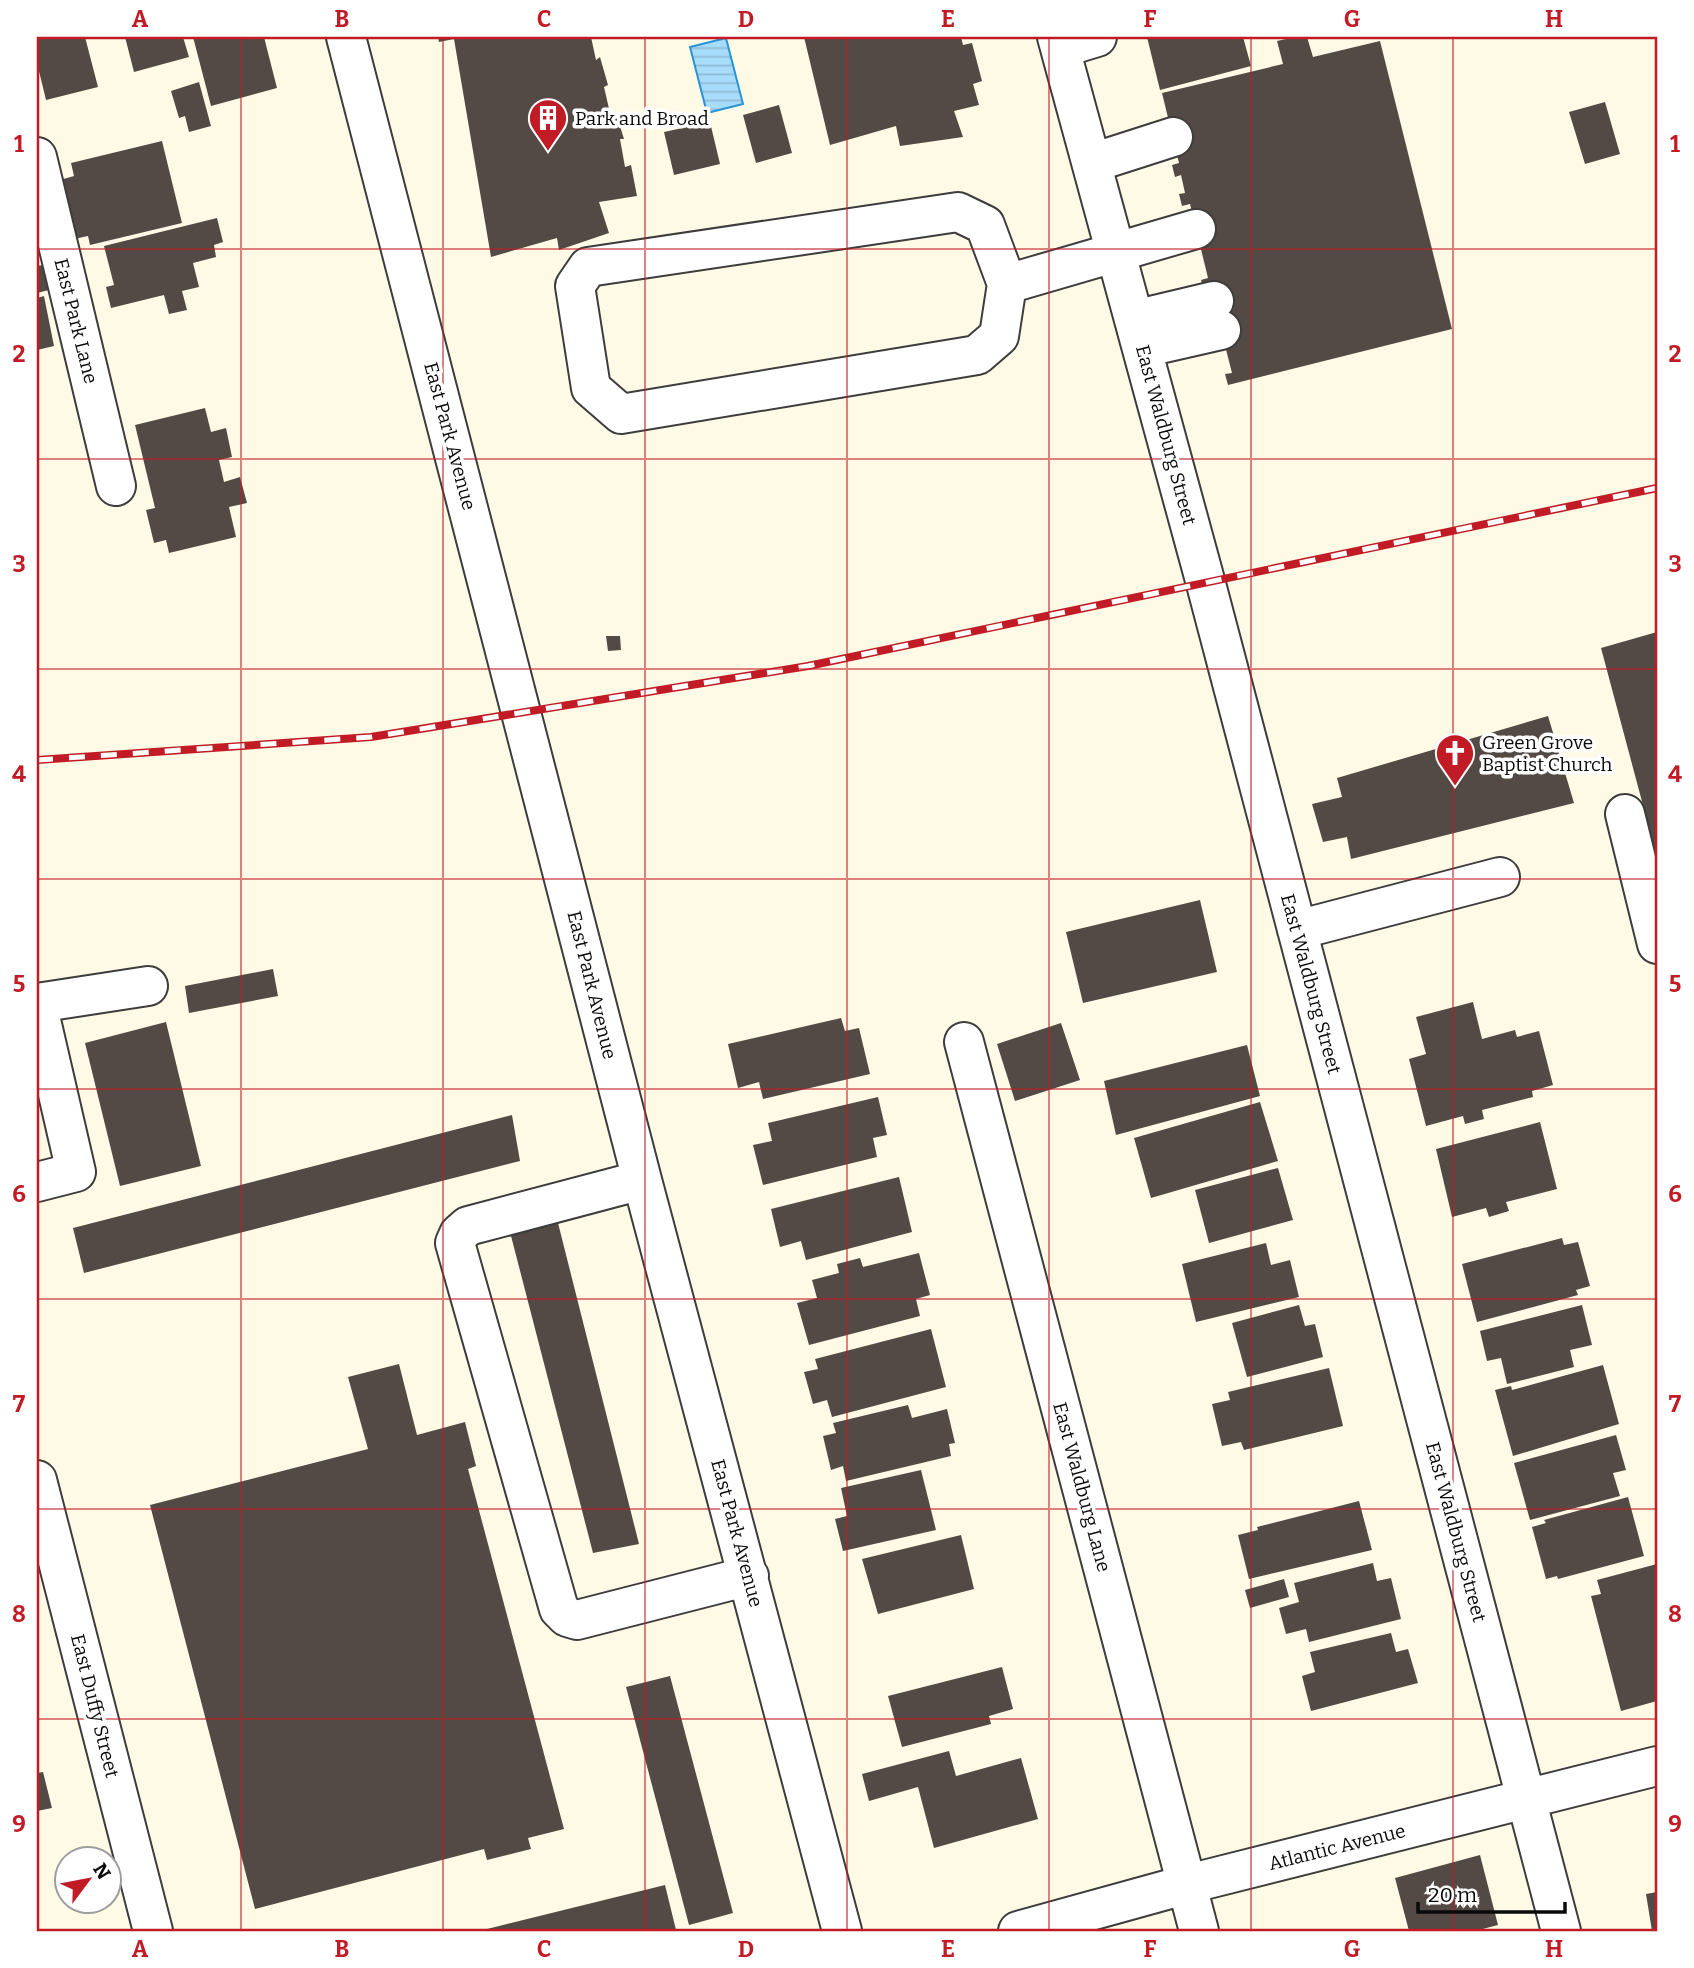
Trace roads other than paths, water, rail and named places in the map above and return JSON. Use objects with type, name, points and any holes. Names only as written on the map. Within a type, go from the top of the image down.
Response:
[{"type":"street","name":"East Park Avenue","points":[[346,37],[642,1180],[842,1931]]},
{"type":"street","points":[[1059,43],[1097,37]]},
{"type":"street","name":"East Waldburg Street","points":[[1059,43],[1561,1931]]},
{"type":"street","points":[[1092,163],[1173,137]]},
{"type":"street","name":"East Park Lane","points":[[37,157],[116,486]]},
{"type":"street","points":[[958,212],[985,225],[1007,284],[999,336],[977,355],[621,414],[591,388],[575,286],[588,267],[958,212]]},
{"type":"street","points":[[1007,284],[1196,229]]},
{"type":"street","points":[[1138,334],[1217,315]]},
{"type":"street","points":[[1625,814],[1657,944]]},
{"type":"street","points":[[1297,930],[1500,877]]},
{"type":"street","points":[[37,1182],[76,1172],[37,1003],[149,986]]},
{"type":"street","name":"East Waldburg Lane","points":[[964,1042],[1199,1931]]},
{"type":"street","points":[[642,1180],[468,1226],[459,1234],[456,1244],[559,1609],[567,1617],[578,1620],[749,1576]]},
{"type":"street","name":"East Duffy Street","points":[[37,1480],[153,1931]]},
{"type":"street","name":"Atlantic Avenue","points":[[1018,1931],[1188,1884],[1527,1801],[1657,1766]]},
{"type":"water","points":[[726,38],[743,104],[707,113],[690,47]]},
{"type":"railway","points":[[37,760],[371,737],[808,666],[1657,488]]},
{"type":"place","name":"Park and Broad","points":[[548,152]]},
{"type":"place","name":"Green Grove Baptist Church","points":[[1455,787]]}]
